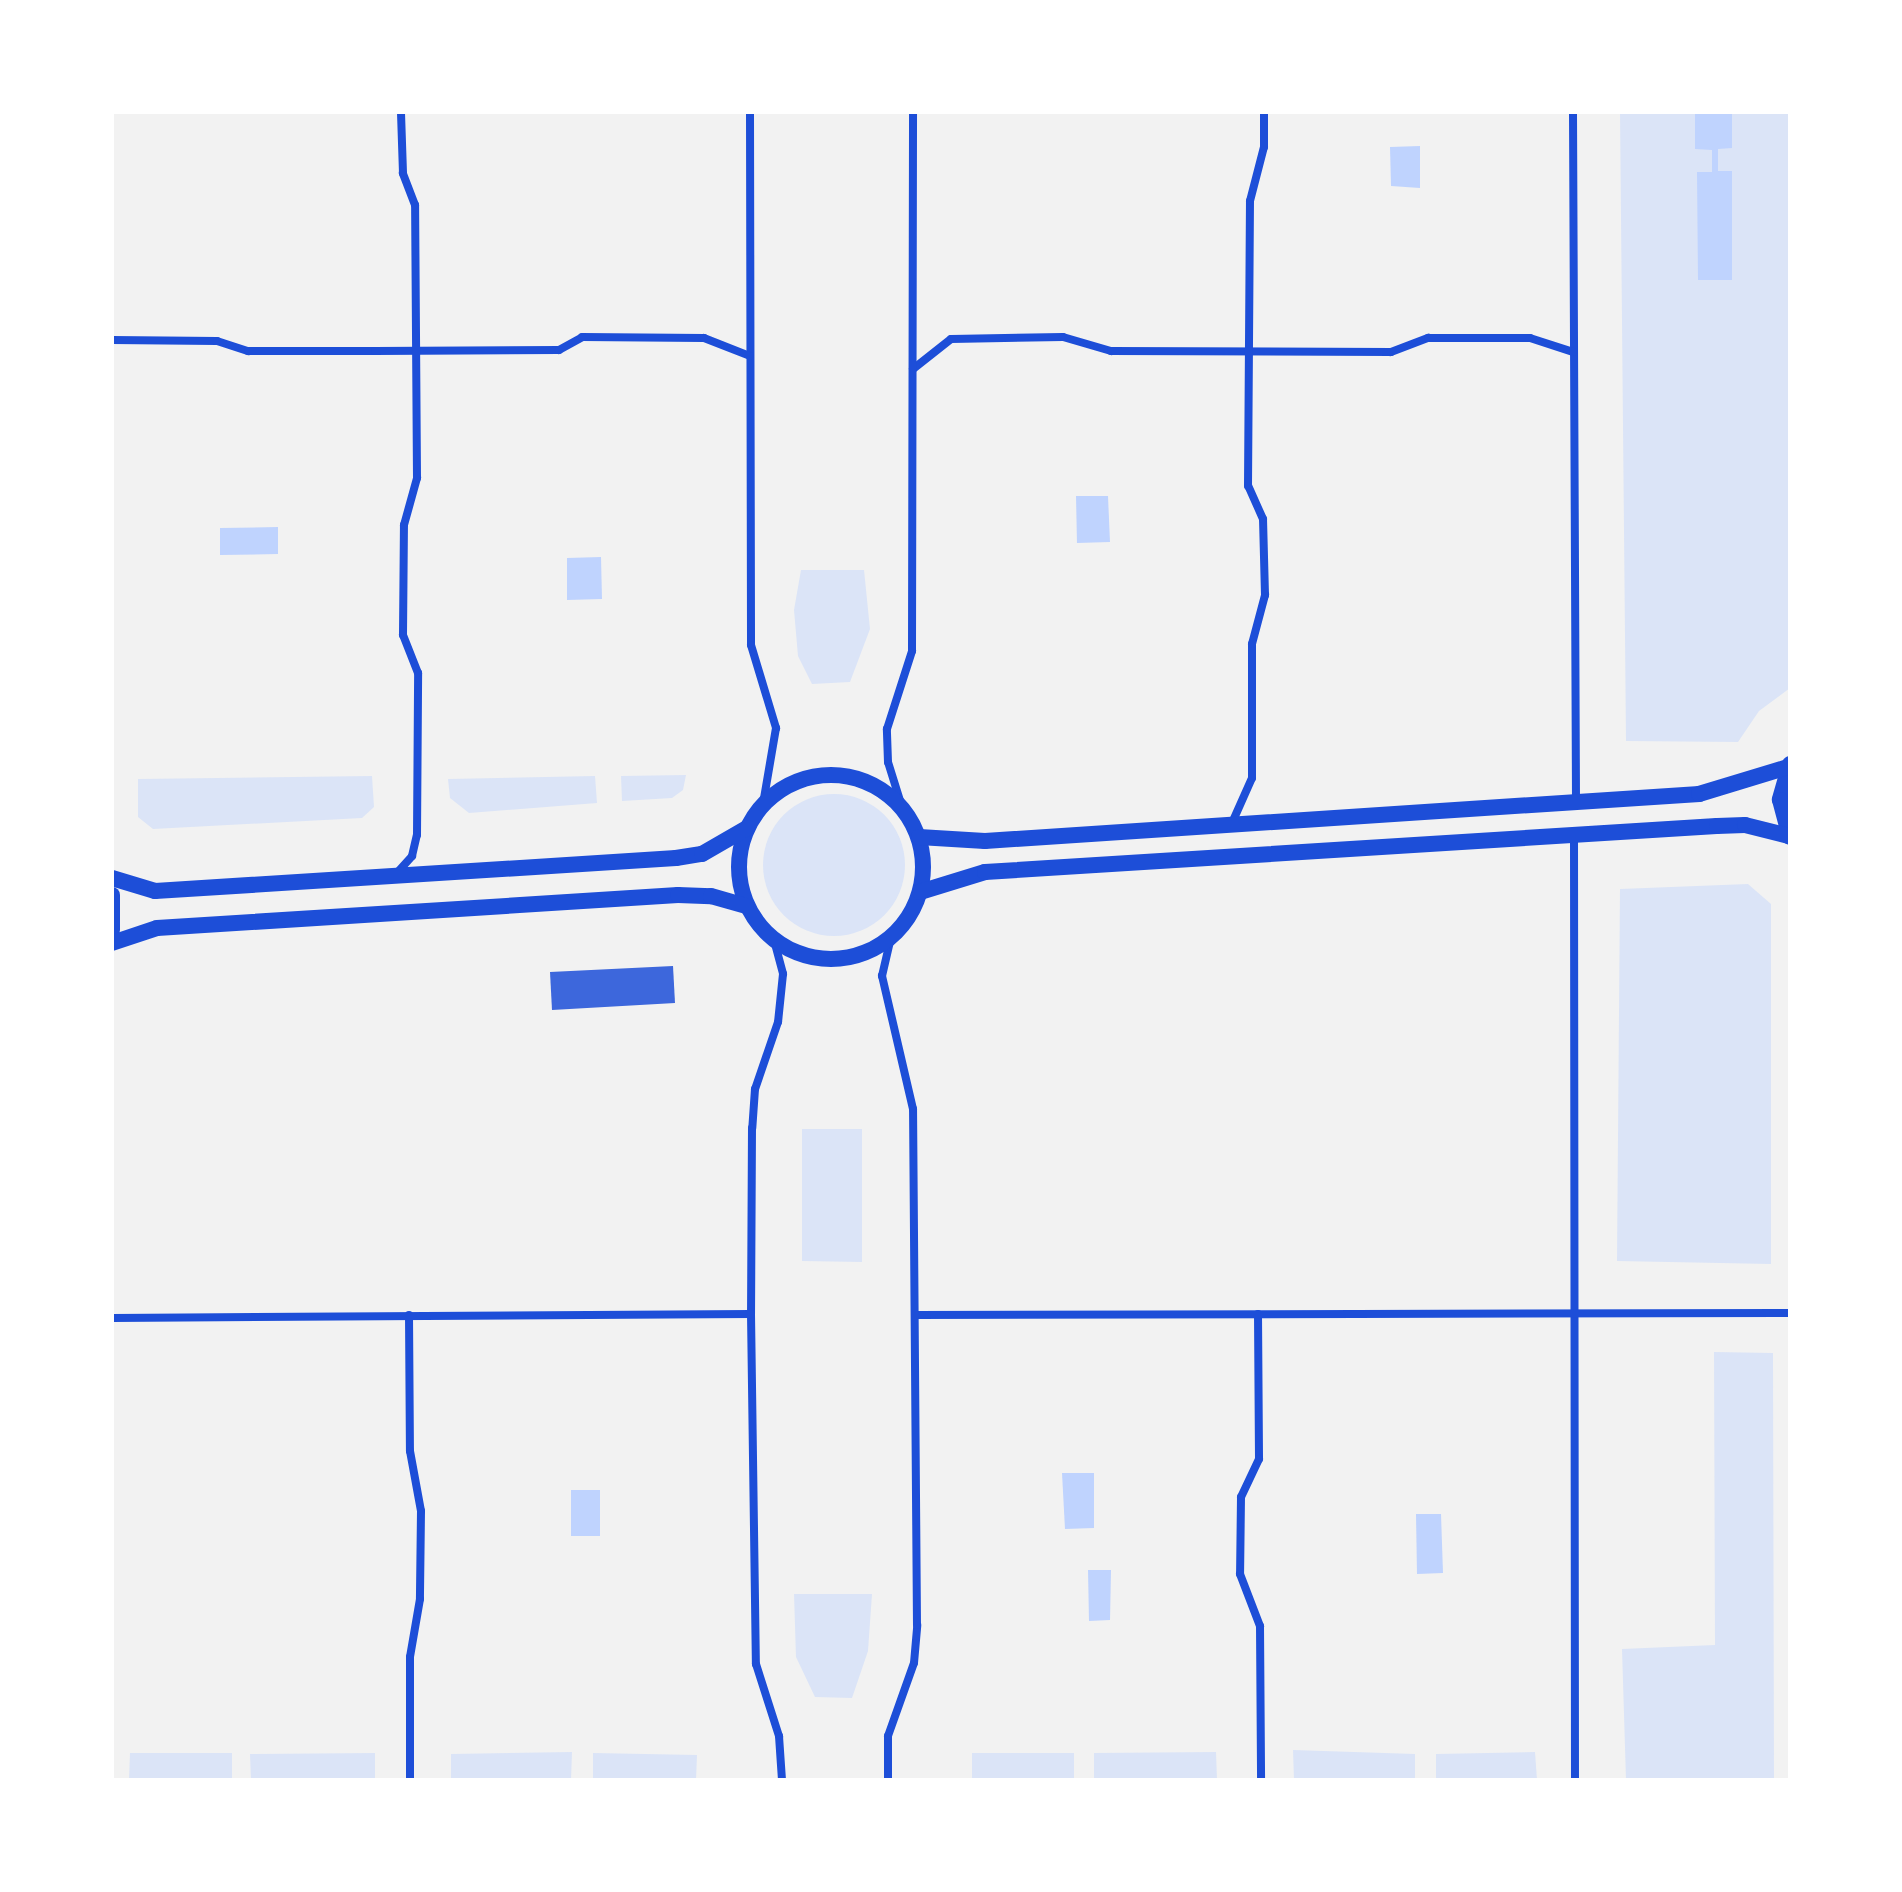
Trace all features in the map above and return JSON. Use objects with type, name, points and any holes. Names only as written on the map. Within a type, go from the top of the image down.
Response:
[{"type":"main road","points":[[919,837],[985,841],[1699,794],[1789,765]]},
{"type":"main road","points":[[1789,765],[1780,800],[1790,837]]},
{"type":"main road","points":[[833,774],[871,783],[902,807],[919,837],[924,864],[920,892],[891,937],[854,956],[812,957],[774,940],[746,906],[738,872],[747,828],[763,804],[795,782],[833,774]]},
{"type":"main road","points":[[920,892],[985,872],[1745,825],[1790,837]]},
{"type":"main road","points":[[112,878],[155,891],[676,858],[702,854],[747,828]]},
{"type":"main road","points":[[112,895],[112,930]]},
{"type":"main road","points":[[112,943],[157,928],[678,895],[711,896],[746,906]]},
{"type":"street","points":[[394,876],[412,856],[417,835],[418,673],[403,635],[404,525],[417,478],[415,205],[403,173],[401,112]]},
{"type":"street","points":[[750,112],[751,645],[776,728],[763,804]]},
{"type":"street","points":[[902,807],[888,762],[887,729],[912,651],[913,112]]},
{"type":"street","points":[[1232,823],[1252,778],[1252,644],[1265,595],[1263,519],[1248,486],[1250,201],[1264,147],[1264,112]]},
{"type":"street","points":[[1573,112],[1576,800]]},
{"type":"street","points":[[112,340],[217,341],[248,351],[559,350],[582,337],[704,338],[750,356]]},
{"type":"street","points":[[913,369],[951,339],[1063,337],[1111,351],[1391,352],[1428,338],[1515,338],[1573,352]]},
{"type":"street","points":[[1574,836],[1575,1780]]},
{"type":"street","points":[[888,1780],[888,1736],[914,1663],[917,1625],[917,1315],[913,1109],[882,976],[891,937]]},
{"type":"street","points":[[774,940],[783,974],[778,1022],[755,1089],[751,1314],[756,1664],[779,1736],[782,1780]]},
{"type":"street","points":[[917,1315],[1790,1313]]},
{"type":"street","points":[[112,1318],[751,1314]]},
{"type":"street","points":[[1258,1314],[1259,1459],[1241,1497],[1240,1574],[1260,1626],[1261,1780]]},
{"type":"street","points":[[409,1315],[410,1451],[421,1511],[420,1599],[410,1657],[410,1780]]},
{"type":"shaded area","points":[[1620,112],[1790,112],[1790,688],[1759,711],[1738,742],[1626,741]]},
{"type":"shaded area","points":[[801,570],[864,570],[870,629],[850,682],[812,684],[798,656],[794,610]]},
{"type":"shaded area","points":[[686,775],[683,790],[672,798],[622,801],[621,776]]},
{"type":"shaded area","points":[[372,776],[374,807],[362,818],[153,829],[138,817],[138,779]]},
{"type":"shaded area","points":[[595,776],[597,803],[469,813],[450,798],[448,779]]},
{"type":"shaded area","points":[[834,794],[861,799],[884,815],[900,838],[905,865],[900,892],[884,915],[861,931],[834,936],[807,931],[784,915],[768,892],[763,865],[768,838],[784,815],[807,799]]},
{"type":"shaded area","points":[[1748,884],[1771,904],[1771,1264],[1617,1261],[1620,889]]},
{"type":"shaded area","points":[[802,1129],[862,1129],[862,1262],[802,1261]]},
{"type":"shaded area","points":[[1714,1352],[1773,1353],[1774,1780],[1626,1780],[1622,1649],[1715,1645]]},
{"type":"shaded area","points":[[794,1594],[872,1594],[868,1651],[852,1698],[815,1697],[796,1657]]},
{"type":"shaded area","points":[[1293,1750],[1415,1754],[1415,1780],[1294,1780]]},
{"type":"shaded area","points":[[572,1752],[571,1780],[451,1780],[451,1754]]},
{"type":"shaded area","points":[[1216,1752],[1217,1780],[1094,1780],[1094,1753]]},
{"type":"shaded area","points":[[1535,1752],[1537,1780],[1436,1780],[1436,1754]]},
{"type":"shaded area","points":[[130,1753],[232,1753],[232,1780],[129,1780]]},
{"type":"shaded area","points":[[375,1753],[375,1780],[251,1780],[250,1754]]},
{"type":"shaded area","points":[[593,1753],[697,1755],[696,1780],[593,1780]]},
{"type":"shaded area","points":[[972,1753],[1074,1753],[1074,1780],[972,1780]]},
{"type":"water","points":[[1695,112],[1732,112],[1732,148],[1718,149],[1718,171],[1732,171],[1732,280],[1698,280],[1697,172],[1712,172],[1712,150],[1695,149]]},
{"type":"water","points":[[1420,146],[1420,188],[1391,186],[1390,147]]},
{"type":"water","points":[[1076,496],[1108,496],[1110,542],[1077,543]]},
{"type":"water","points":[[278,527],[278,554],[220,555],[220,528]]},
{"type":"water","points":[[601,557],[602,599],[567,600],[567,558]]},
{"type":"water","points":[[1062,1473],[1094,1473],[1094,1528],[1065,1529]]},
{"type":"water","points":[[571,1490],[600,1490],[600,1536],[571,1536]]},
{"type":"water","points":[[1416,1514],[1441,1514],[1443,1573],[1417,1574]]},
{"type":"water","points":[[1088,1570],[1111,1570],[1110,1620],[1089,1621]]},
{"type":"building","points":[[673,966],[675,1003],[552,1010],[550,972]]}]
